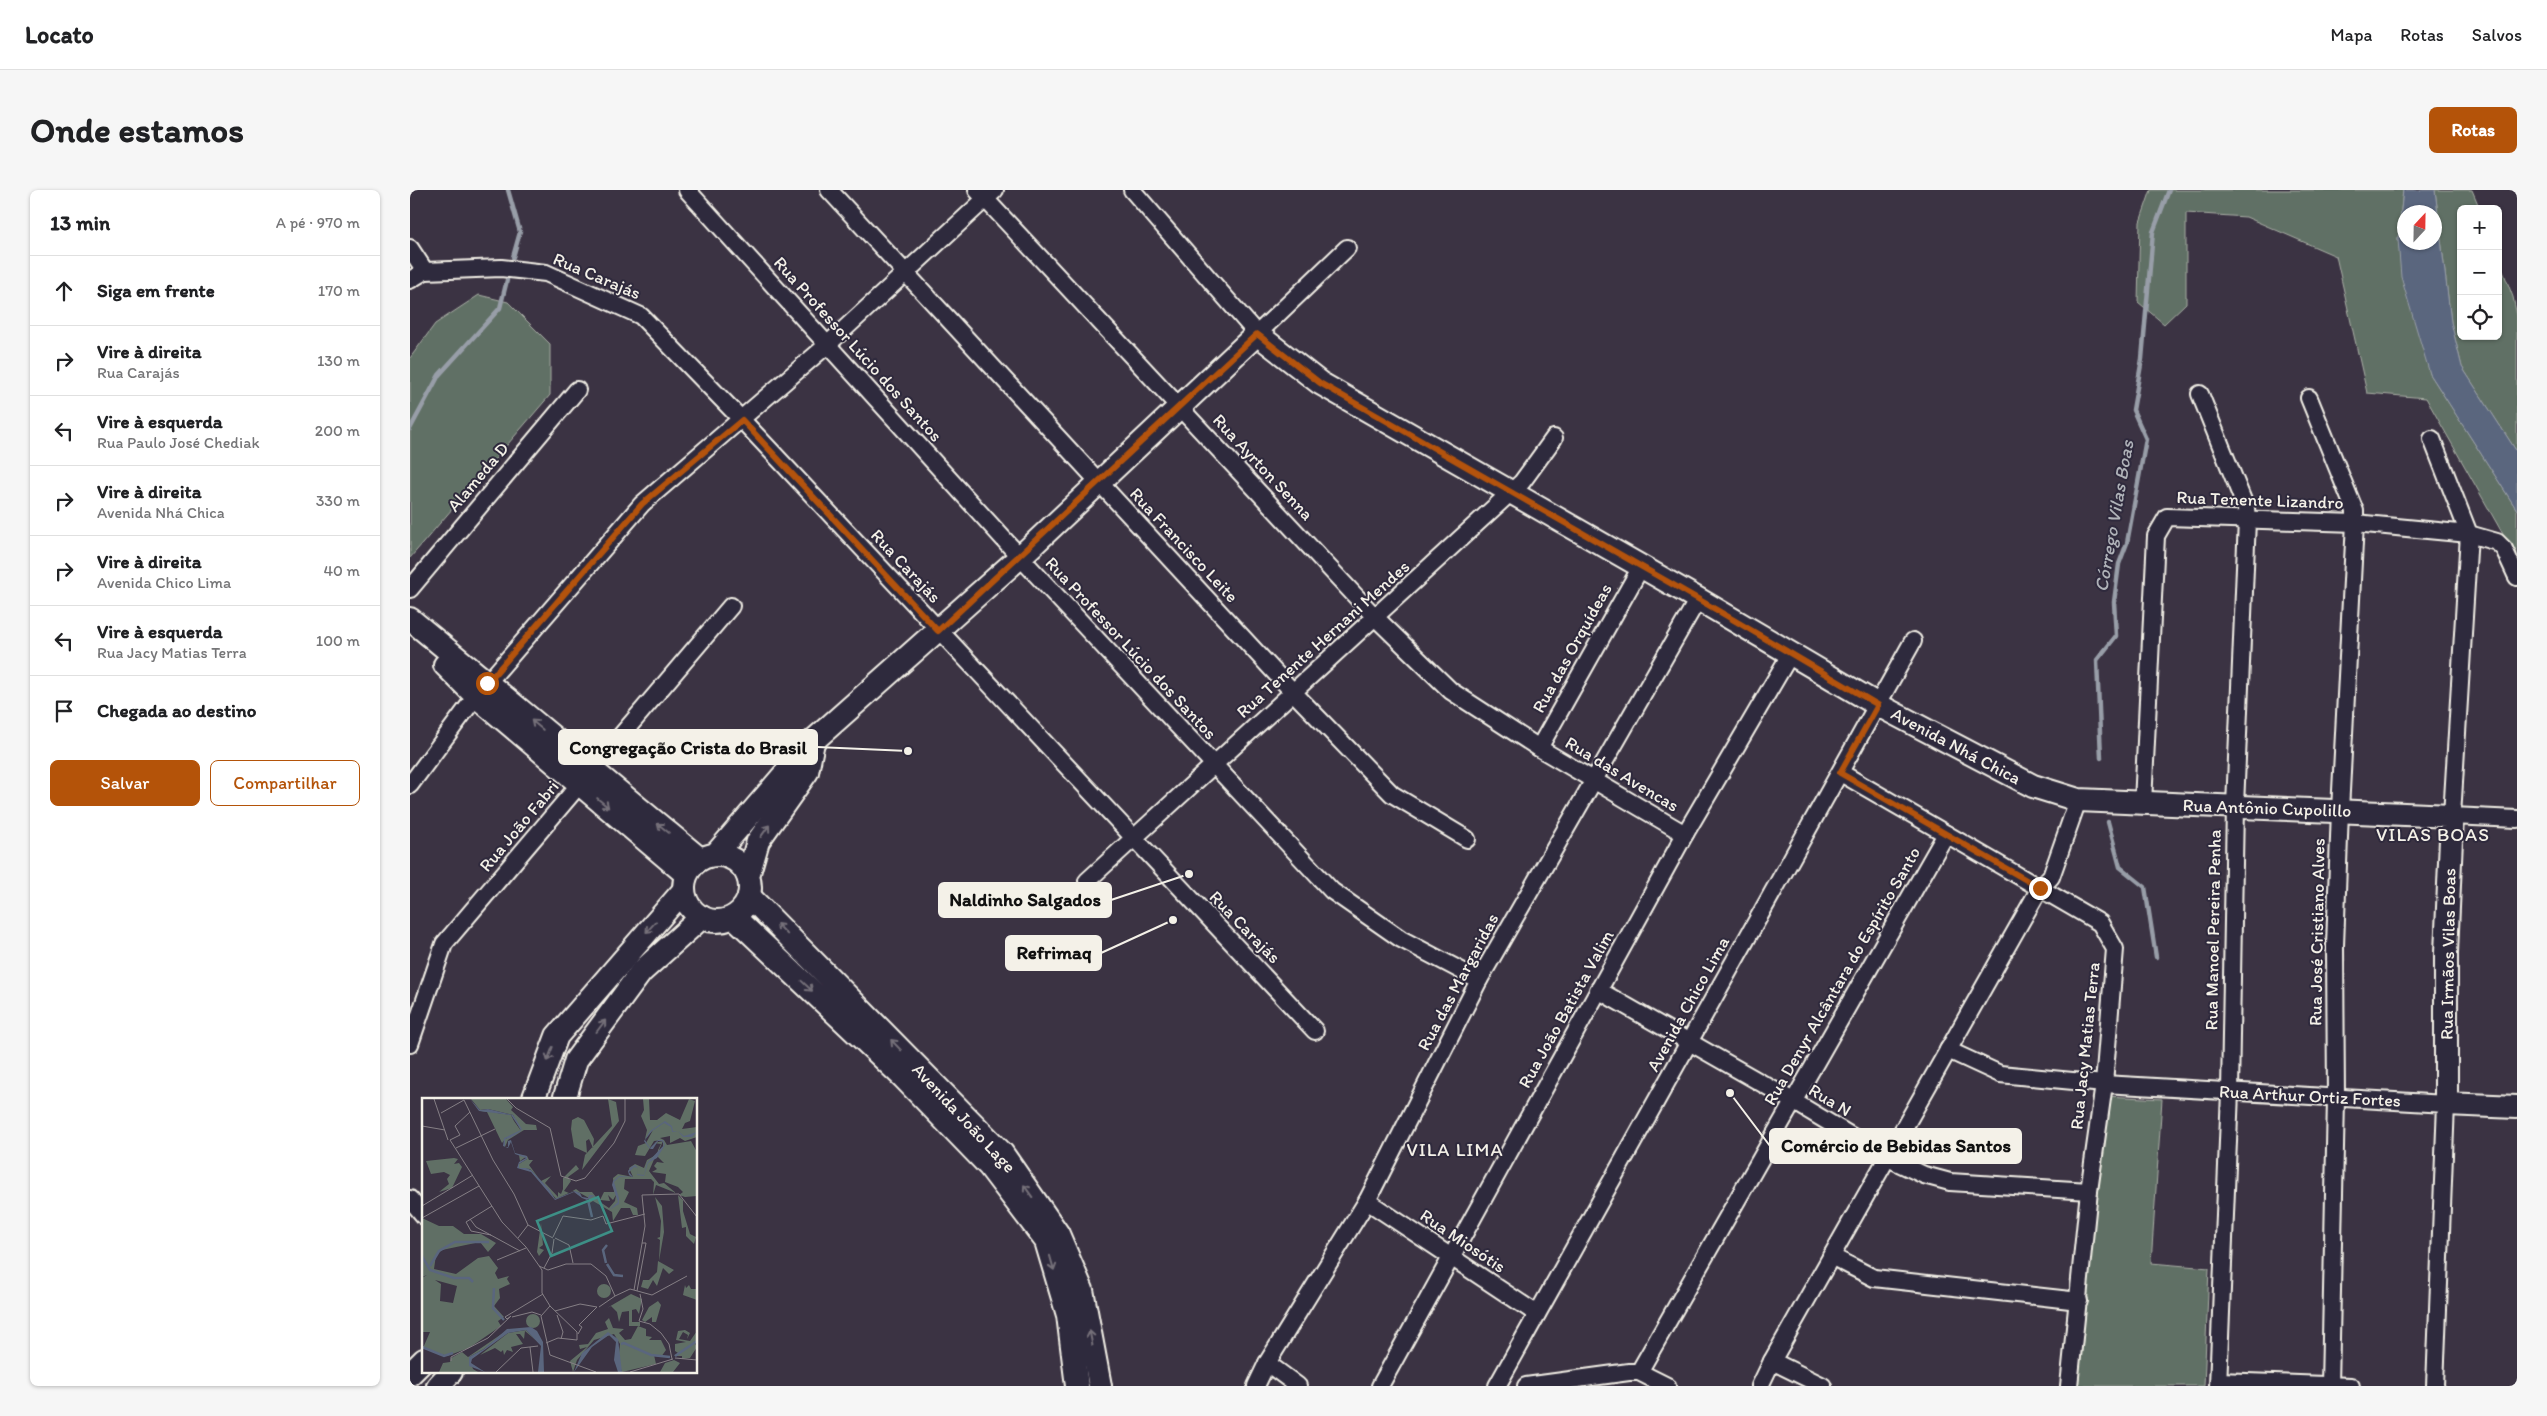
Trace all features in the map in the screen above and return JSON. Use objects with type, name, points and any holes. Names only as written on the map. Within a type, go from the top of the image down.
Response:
[{"type":"street","name":"Rua Professor Lúcio dos Santos","points":[[688,190],[826,346],[1332,891],[1400,939],[1479,980]]},
{"type":"street","name":"Rua Francisco Leite","points":[[829,190],[1294,693],[1392,794],[1467,839]]},
{"type":"street","name":"Avenida Nhá Chica","points":[[1132,190],[1257,334],[1320,383],[1641,566],[1878,705],[2033,786],[2078,800]]},
{"type":"street","points":[[410,785],[482,689],[642,504],[826,346],[906,272],[986,193]]},
{"type":"street","name":"Rua Ayrton Senna","points":[[986,193],[1180,407],[1376,618],[1451,691],[1539,748]]},
{"type":"street","points":[[410,248],[425,272],[410,280]]},
{"type":"street","points":[[534,1098],[558,1036],[697,869],[813,741],[1020,557],[1347,248]]},
{"type":"street","name":"Rua Carajás","points":[[425,272],[500,268],[546,274],[641,316],[742,420],[1315,1031]]},
{"type":"street","name":"Alameda D","points":[[410,589],[577,390]]},
{"type":"street","name":"Rua Manoel Pereira Penha","points":[[2200,394],[2246,508],[2247,520],[2235,806],[2230,1092],[2218,1384]]},
{"type":"street","name":"Rua José Cristiano Alves","points":[[2309,398],[2355,512],[2335,946],[2336,1099],[2330,1386]]},
{"type":"street","name":"Rua Tenente Hernani Mendes","points":[[1087,881],[1511,493],[1522,482],[1554,438]]},
{"type":"street","name":"Rua Irmãos Vilas Boas","points":[[2432,439],[2469,534],[2452,816],[2446,954],[2446,1104],[2435,1386]]},
{"type":"street","name":"Rua Tenente Lizandro","points":[[2143,803],[2156,536],[2167,518],[2355,523],[2469,534],[2489,538],[2504,549],[2517,577]]},
{"type":"street","name":"Rua das Orquídeas","points":[[1539,748],[1641,566]]},
{"type":"street","name":"Rua das Margaridas","points":[[1256,1386],[1267,1364],[1367,1201],[1479,980],[1698,599]]},
{"type":"street","name":"Rua João Fabri","points":[[410,1044],[444,944],[731,606]]},
{"type":"street","points":[[410,620],[420,626],[482,689]]},
{"type":"street","points":[[410,631],[697,869]]},
{"type":"street","name":"Avenida Chico Lima","points":[[1498,1386],[1913,641]]},
{"type":"street","name":"Rua João Batista Valim","points":[[1380,1386],[1685,834],[1791,653]]},
{"type":"street","points":[[697,869],[686,902],[702,918],[723,920],[741,911],[749,886],[758,841],[807,772],[813,741]]},
{"type":"street","name":"Rua das Avencas","points":[[1539,748],[1685,834]]},
{"type":"street","name":"Rua Jacy Matias Terra","points":[[1840,773],[2100,923],[2116,949],[2104,1084],[2089,1191],[2069,1386]]},
{"type":"street","points":[[1760,1386],[1831,1256],[2040,888],[2051,877],[2078,800]]},
{"type":"street","name":"Rua Antônio Cupolillo","points":[[2078,800],[2517,819]]},
{"type":"street","name":"Rua Denyr Alcântara do Espírito Santo","points":[[1639,1372],[1946,834]]},
{"type":"street","points":[[697,869],[736,860],[749,886]]},
{"type":"street","name":"Avenida João Lage","points":[[749,886],[1002,1153],[1058,1234],[1082,1290],[1100,1386]]},
{"type":"street","name":"Avenida João Lage","points":[[734,916],[910,1084],[989,1166],[1046,1241],[1068,1315],[1078,1386]]},
{"type":"street","points":[[565,1098],[576,1060],[641,972],[702,918]]},
{"type":"street","name":"Rua N","points":[[1598,990],[1793,1100],[1888,1158],[1924,1175],[1950,1182],[2089,1191]]},
{"type":"street","name":"Rua Arthur Ortiz Fortes","points":[[1948,1050],[2000,1074],[2104,1084],[2336,1099],[2517,1107]]},
{"type":"street","points":[[410,1199],[422,1214]]},
{"type":"street","name":"Rua Miosótis","points":[[1367,1201],[1537,1314]]},
{"type":"street","points":[[1831,1256],[1874,1278],[2079,1302]]},
{"type":"street","points":[[1772,1361],[1823,1386]]},
{"type":"street","points":[[1267,1364],[1298,1386]]},
{"type":"street","points":[[1526,1386],[1629,1372],[1639,1372],[1667,1386]]},
{"type":"street","points":[[438,1386],[448,1374]]},
{"type":"street","points":[[2218,1384],[2352,1386]]},
{"type":"green space","points":[[2151,190],[2403,190],[2401,205],[2397,205],[2397,250],[2401,250],[2430,374],[2517,510],[2517,559],[2426,398],[2367,393],[2336,256],[2246,217],[2186,213],[2186,303],[2164,324],[2138,302],[2140,222]]},
{"type":"green space","points":[[2435,190],[2472,190],[2478,205],[2457,205],[2457,340],[2502,340],[2502,268],[2513,297],[2517,316],[2517,452],[2462,367],[2451,322],[2442,248],[2442,205],[2437,205]]},
{"type":"green space","points":[[479,295],[508,302],[550,344],[550,395],[410,558],[410,358],[435,324]]},
{"type":"green space","points":[[2106,1096],[2162,1099],[2151,1263],[2209,1268],[2204,1386],[2077,1386]]},
{"type":"water","points":[[2403,190],[2435,190],[2437,205],[2401,205]]},
{"type":"water","points":[[2442,248],[2451,322],[2462,367],[2517,452],[2517,510],[2430,374],[2401,277],[2399,250],[2442,250]]},
{"type":"waterway","points":[[508,190],[520,232],[513,257]]},
{"type":"waterway","name":"Córrego Vilas Boas","points":[[2101,758],[2097,660],[2116,636],[2114,602],[2119,564],[2127,543],[2146,439],[2133,410],[2142,359],[2153,232],[2169,190]]},
{"type":"waterway","points":[[410,429],[439,375],[500,308],[507,280]]},
{"type":"waterway","name":"Córrego Vilas Boas","points":[[2108,822],[2120,867],[2145,887],[2156,957]]},
{"type":"place","name":"Congregação Crista do Brasil","points":[[908,751]]},
{"type":"place","name":"Naldinho Salgados","points":[[1189,874]]},
{"type":"place","name":"Refrimaq","points":[[1173,920]]},
{"type":"place","name":"Comércio de Bebidas Santos","points":[[1730,1093]]},
{"type":"district","name":"VILAS BOAS","points":[[2433,834]]},
{"type":"district","name":"VILA LIMA","points":[[1455,1149]]},
{"type":"route","points":[[487,683],[642,504],[742,420],[938,631],[1020,557],[1257,334],[1320,383],[1698,599],[1878,705],[1840,773],[2040,888]]}]
